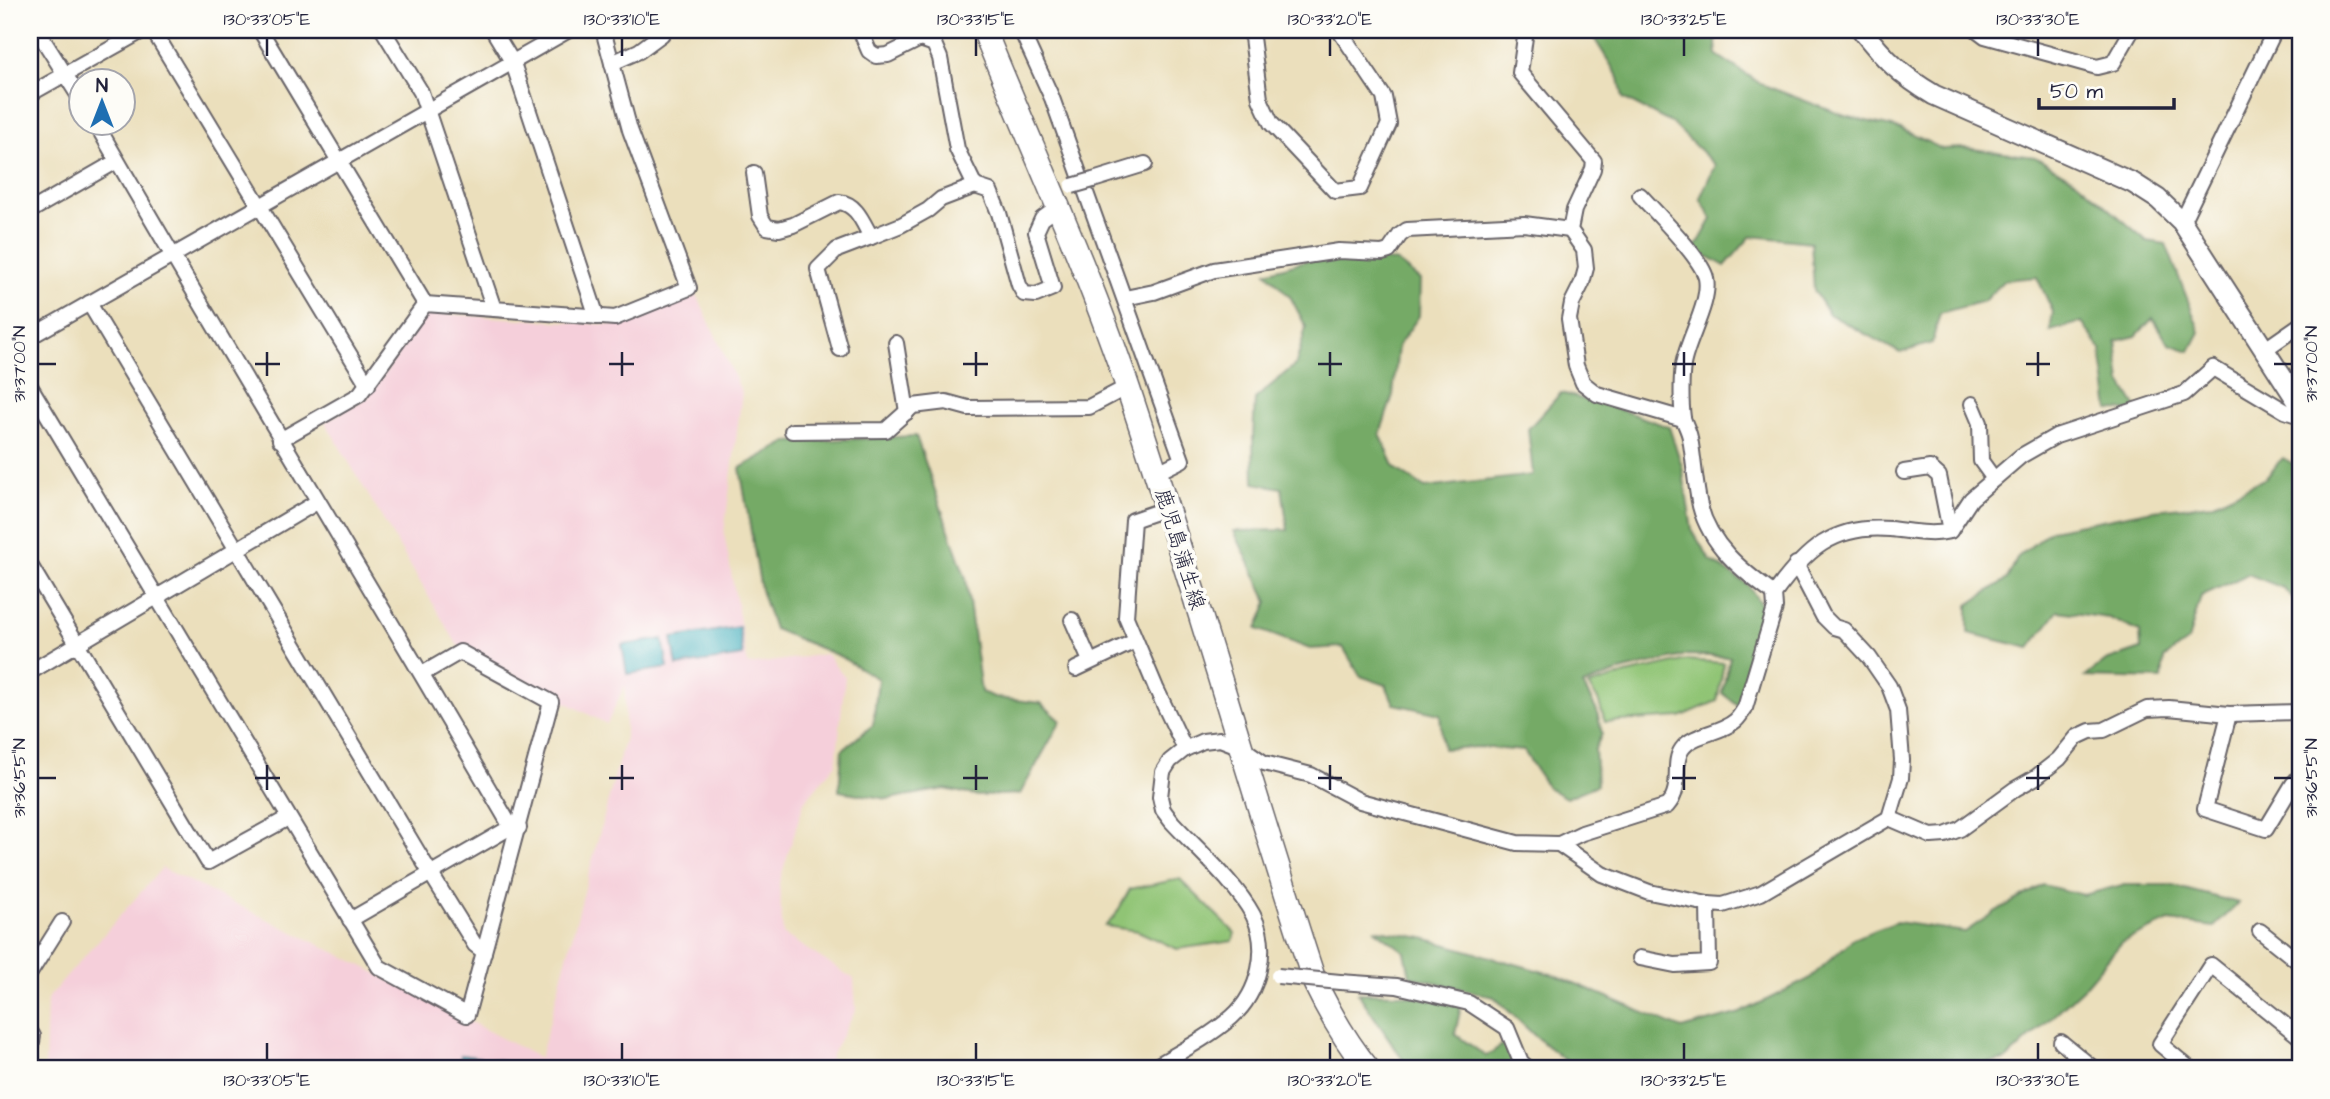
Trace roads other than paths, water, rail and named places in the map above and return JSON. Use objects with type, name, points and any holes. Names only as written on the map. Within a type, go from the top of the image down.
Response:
[{"type":"main road","name":"鹿児島蒲生線","points":[[991,31],[1060,195],[1128,387],[1315,983],[1330,1015],[1368,1069]]},
{"type":"street","points":[[30,94],[66,73],[37,30]]},
{"type":"street","points":[[79,66],[144,30]]},
{"type":"street","points":[[153,30],[368,385]]},
{"type":"street","points":[[260,30],[425,304]]},
{"type":"street","points":[[383,30],[421,92],[494,309]]},
{"type":"street","points":[[493,30],[513,63],[597,317]]},
{"type":"street","points":[[30,337],[569,30]]},
{"type":"street","points":[[425,304],[615,318],[689,288],[630,130],[604,30]]},
{"type":"street","points":[[612,63],[639,51],[662,34],[662,30]]},
{"type":"street","points":[[860,30],[869,51],[876,57],[888,55],[920,39],[934,44],[940,58],[957,149],[975,186]]},
{"type":"street","points":[[1021,30],[1052,98],[1182,460],[1156,473]]},
{"type":"street","points":[[1251,30],[1260,99],[1271,123],[1335,191],[1360,188],[1389,124],[1384,97],[1339,30]]},
{"type":"street","points":[[1526,30],[1520,74],[1594,161],[1574,210],[1570,230],[1584,250],[1586,268],[1572,303],[1569,319],[1576,366],[1583,383],[1597,394],[1683,419]]},
{"type":"street","points":[[1862,30],[1883,57],[1908,80],[1934,95],[2133,183],[2158,199],[2182,222],[2300,405]]},
{"type":"street","points":[[1977,30],[1985,36],[2097,67],[2112,63],[2132,30]]},
{"type":"street","points":[[2182,222],[2275,30]]},
{"type":"street","points":[[103,136],[280,440],[515,828]]},
{"type":"street","points":[[30,211],[117,161]]},
{"type":"street","points":[[840,349],[818,269],[837,250],[901,225],[928,210],[941,199],[975,186],[990,191],[1024,294],[1037,295],[1052,288],[1036,232],[1060,195],[1093,180],[1144,164]]},
{"type":"street","points":[[754,173],[760,216],[767,227],[779,229],[839,202],[854,207],[871,237]]},
{"type":"street","points":[[1640,195],[1690,251],[1706,278],[1702,308],[1683,366],[1683,419],[1689,433],[1700,506],[1708,529],[1720,546],[1737,565],[1774,594]]},
{"type":"street","points":[[1125,298],[1154,292],[1214,270],[1339,251],[1382,253],[1389,251],[1407,230],[1524,224],[1570,230]]},
{"type":"street","points":[[89,303],[431,874],[475,945],[484,952]]},
{"type":"street","points":[[280,440],[359,395],[425,304]]},
{"type":"street","points":[[2264,350],[2300,325]]},
{"type":"street","points":[[897,343],[907,412]]},
{"type":"street","points":[[1151,1069],[1232,1017],[1248,1000],[1259,975],[1261,944],[1254,916],[1236,891],[1163,810],[1160,784],[1163,772],[1170,761],[1185,749],[1203,741],[1220,739],[1241,747],[1264,763],[1311,775],[1360,800],[1517,843],[1559,844],[1582,833],[1654,812],[1667,806],[1675,797],[1682,749],[1735,721],[1745,708],[1775,608],[1774,594],[1796,564],[1810,551],[1848,530],[1878,528],[1939,534],[1950,531],[1971,499],[2021,456],[2056,436],[2184,394],[2213,368],[2285,411],[2300,416]]},
{"type":"street","points":[[30,386],[379,967],[467,1015],[515,828],[551,702],[460,652],[422,674]]},
{"type":"street","points":[[792,431],[886,430],[913,406],[946,402],[968,408],[1089,407],[1128,387]]},
{"type":"street","points":[[1972,404],[1980,423],[1981,461],[1994,479]]},
{"type":"street","points":[[1904,472],[1930,468],[1939,476],[1950,531]]},
{"type":"street","points":[[30,672],[317,502]]},
{"type":"street","points":[[1168,508],[1133,520],[1126,617],[1185,749]]},
{"type":"street","points":[[1559,844],[1602,874],[1649,892],[1723,905],[1761,893],[1889,818],[1901,778],[1898,710],[1889,686],[1869,657],[1844,630],[1834,627],[1823,616],[1796,564]]},
{"type":"street","points":[[30,565],[208,863],[288,817]]},
{"type":"street","points":[[1072,620],[1090,661]]},
{"type":"street","points":[[1076,669],[1135,641]]},
{"type":"street","points":[[1889,818],[1931,836],[1960,830],[2015,789],[2036,777],[2059,758],[2077,737],[2090,731],[2104,730],[2147,709],[2169,708],[2228,714],[2300,712]]},
{"type":"street","points":[[2228,714],[2205,809],[2266,828],[2292,784],[2300,776]]},
{"type":"street","points":[[350,920],[515,828]]},
{"type":"street","points":[[1640,958],[1675,965],[1709,963],[1708,904]]},
{"type":"street","points":[[30,973],[62,922]]},
{"type":"street","points":[[2260,931],[2300,963]]},
{"type":"street","points":[[2190,1069],[2160,1044],[2211,965],[2300,1037]]},
{"type":"street","points":[[1259,975],[1397,986],[1469,1003],[1507,1028],[1521,1062],[1530,1069]]},
{"type":"street","points":[[30,1032],[33,1036],[30,1055]]},
{"type":"street","points":[[2061,1042],[2094,1069]]},
{"type":"water","points":[[739,627],[743,656],[677,666],[672,638]]},
{"type":"water","points":[[663,639],[668,668],[627,674],[622,645]]},
{"type":"water","points":[[461,1055],[503,1061],[501,1069],[459,1069]]}]
